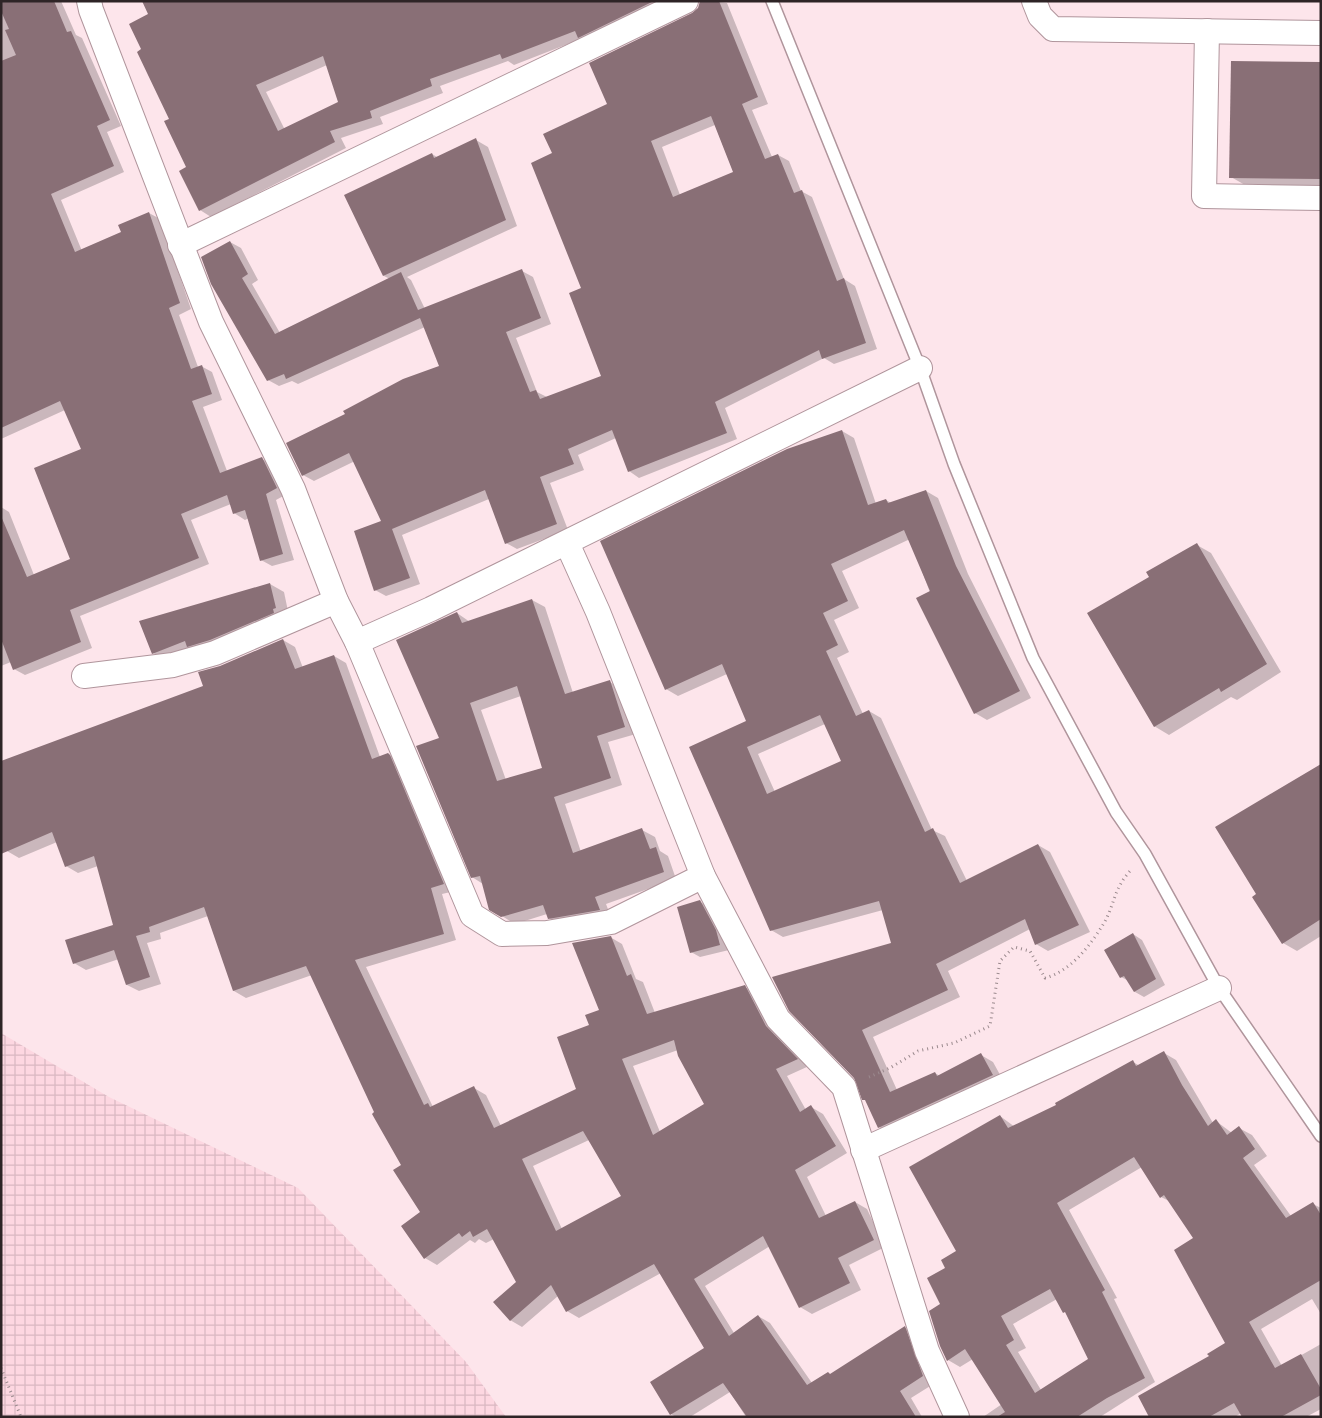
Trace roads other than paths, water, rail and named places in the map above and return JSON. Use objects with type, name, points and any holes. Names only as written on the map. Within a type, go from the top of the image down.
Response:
[{"type":"street","points":[[89,1],[180,245],[211,322],[293,489],[336,601],[357,642],[472,915],[502,934],[547,933],[611,922],[703,876]]},
{"type":"street","points":[[180,245],[686,1]]},
{"type":"street","points":[[1034,1],[1040,16],[1053,29],[1321,33]]},
{"type":"street","points":[[1206,31],[1204,196],[1321,198]]},
{"type":"street","points":[[357,642],[567,543],[920,368]]},
{"type":"street","points":[[567,543],[598,612],[703,876],[778,1019],[844,1087],[927,1351],[957,1417]]},
{"type":"street","points":[[84,676],[172,665],[215,653],[336,601]]},
{"type":"street","points":[[863,1150],[1219,988]]},
{"type":"lane","points":[[772,1],[920,368],[954,464],[1033,658],[1116,812],[1145,854],[1219,988],[1321,1136]]}]
